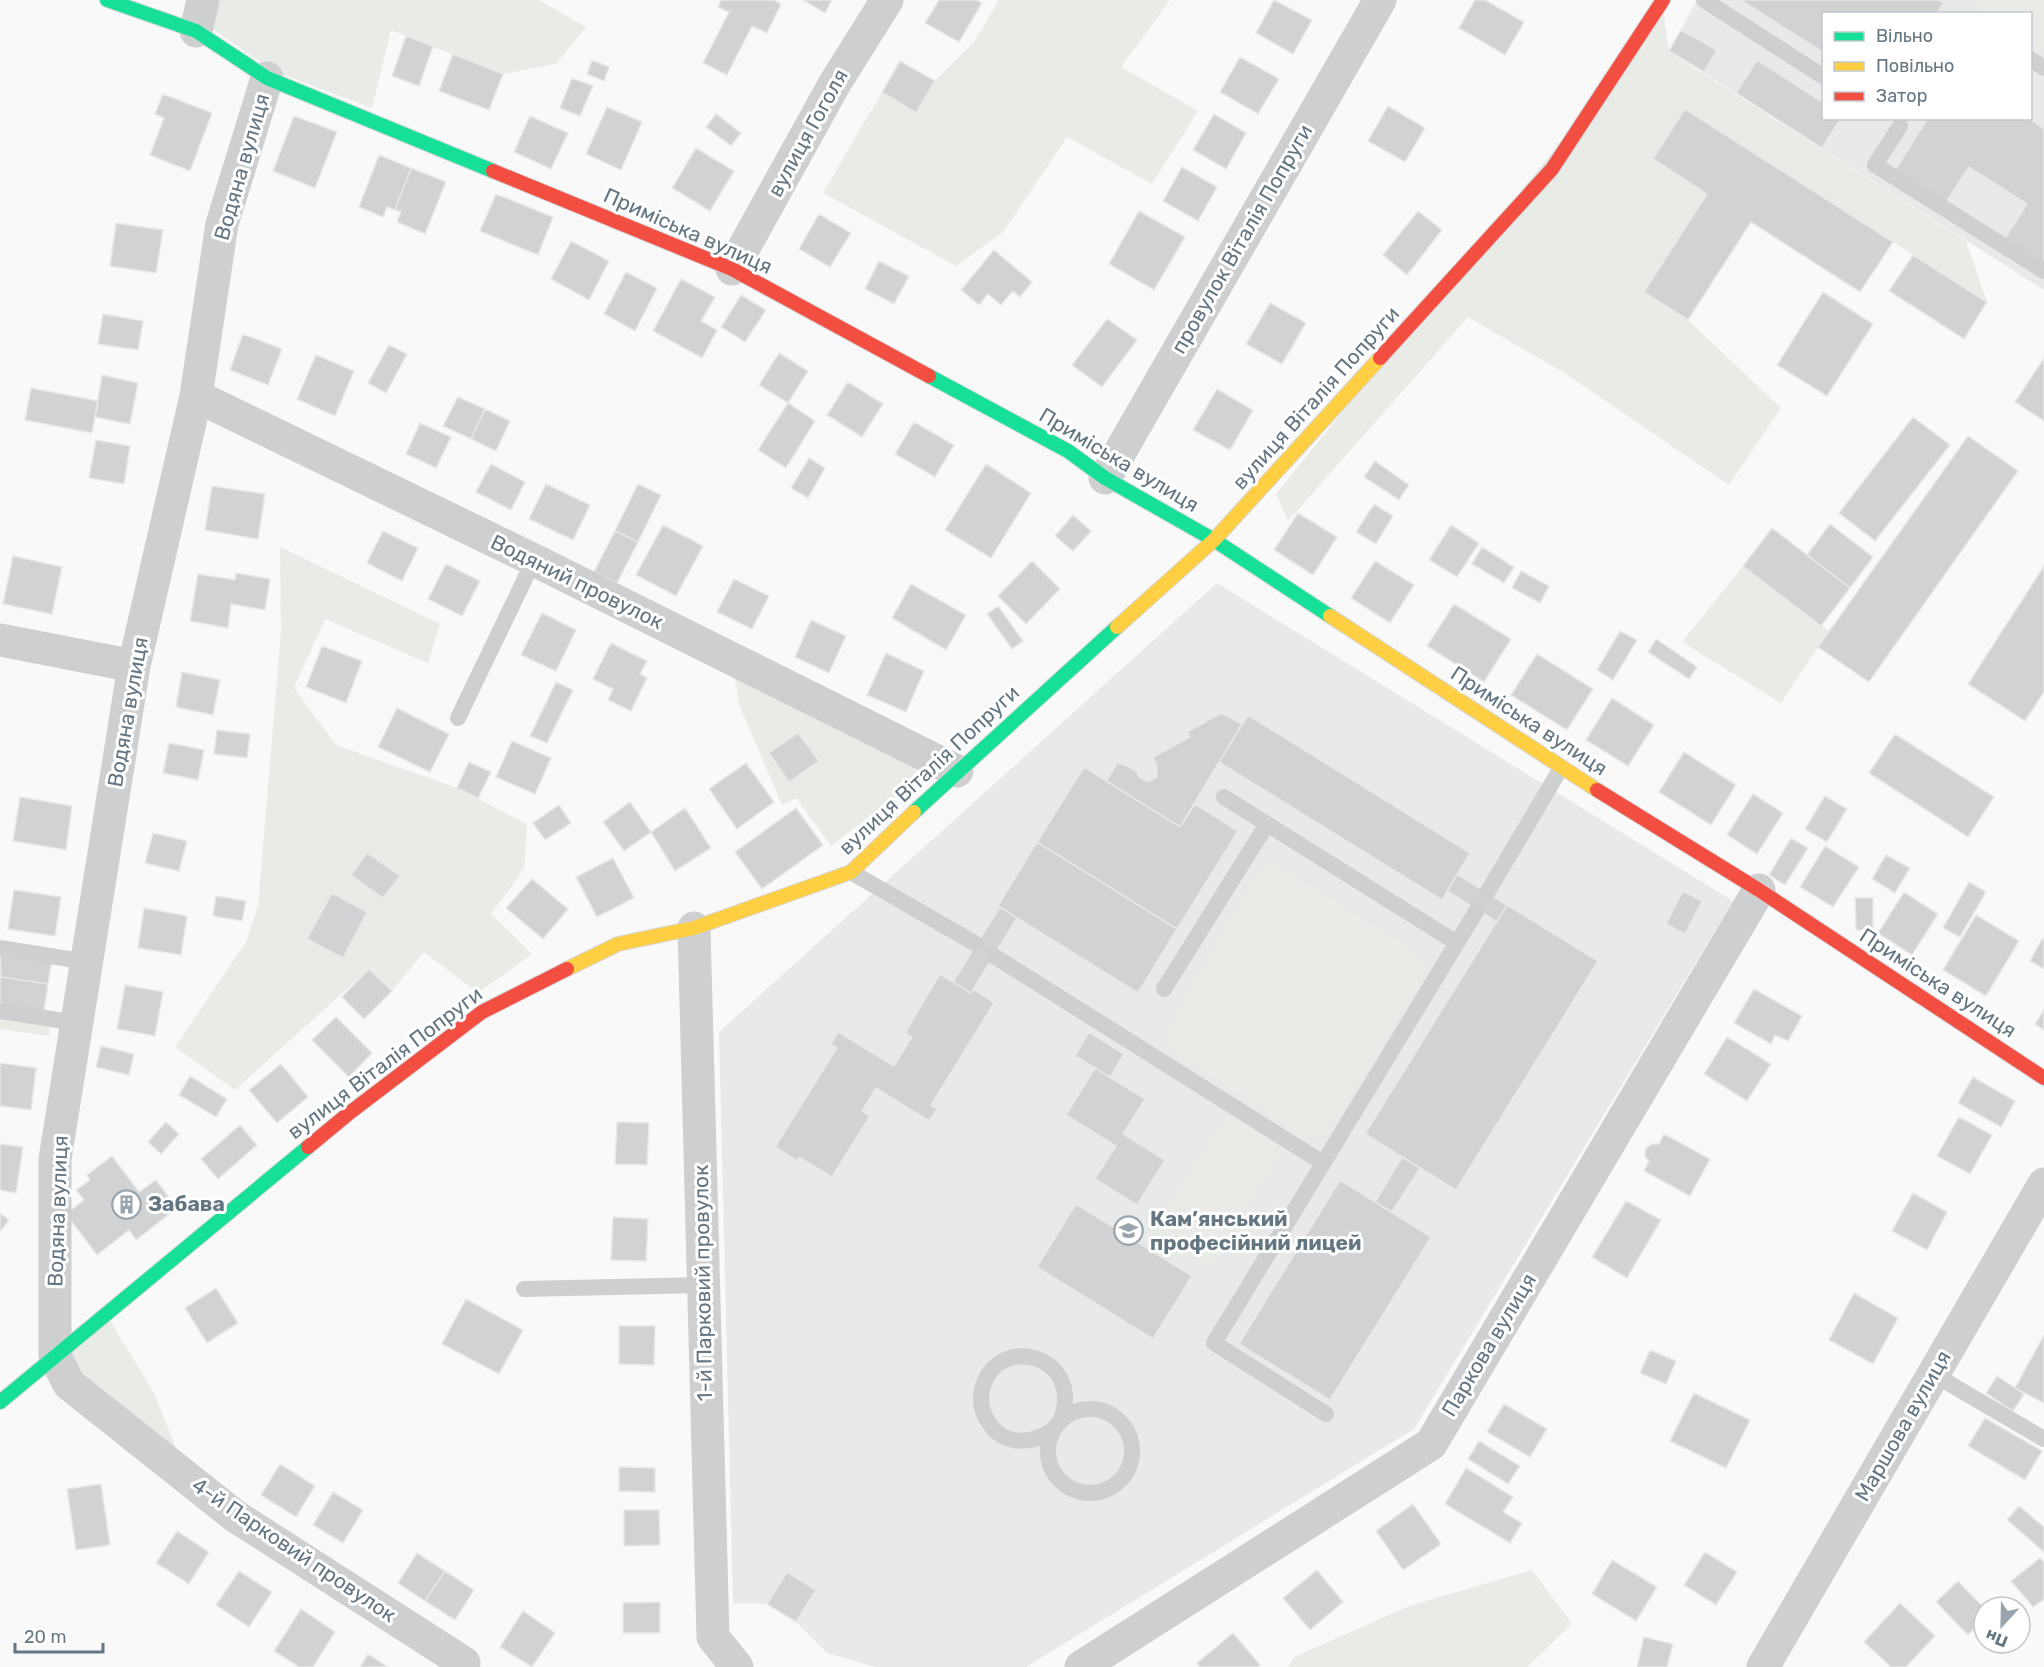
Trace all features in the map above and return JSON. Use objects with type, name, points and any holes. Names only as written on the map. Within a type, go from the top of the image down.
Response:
[{"type":"street","name":"Приміська вулиця","points":[[107,0],[200,15],[267,78],[732,269],[1068,451],[1105,478],[1214,540],[1561,768],[1759,890],[2044,1078]]},
{"type":"street","name":"вулиця Гоголя","points":[[732,269],[835,83],[887,0]]},
{"type":"street","name":"провулок Віталія Попруги","points":[[1105,478],[1380,0]]},
{"type":"street","name":"вулиця Віталія Попруги","points":[[0,1402],[348,1114],[482,1012],[618,944],[694,928],[852,872],[957,771],[1214,540],[1552,169],[1663,0]]},
{"type":"street","name":"Водяна вулиця","points":[[55,1356],[55,1159],[134,666],[196,396],[222,224],[267,78]]},
{"type":"street","name":"Водяний провулок","points":[[196,396],[534,560],[957,771]]},
{"type":"street","points":[[0,640],[134,666]]},
{"type":"street","name":"Паркова вулиця","points":[[1081,1667],[1431,1444],[1759,890]]},
{"type":"street","name":"1-й Парковий провулок","points":[[694,928],[713,1637],[737,1667]]},
{"type":"street","name":"Маршова вулиця","points":[[1763,1667],[2044,1184]]},
{"type":"street","name":"4-й Парковий провулок","points":[[55,1356],[69,1384],[235,1516],[464,1663]]},
{"type":"lane","points":[[1704,0],[1822,76]]},
{"type":"lane","points":[[1898,121],[1875,165],[2044,271]]},
{"type":"lane","points":[[458,718],[534,560]]},
{"type":"lane","points":[[1487,893],[1561,768]]},
{"type":"lane","points":[[1224,797],[1457,943]]},
{"type":"lane","points":[[1164,989],[1267,824]]},
{"type":"lane","points":[[852,872],[976,945]]},
{"type":"lane","points":[[1326,1414],[1214,1343],[1477,910]]},
{"type":"lane","points":[[0,948],[87,962]]},
{"type":"lane","points":[[994,956],[1323,1163]]},
{"type":"lane","points":[[0,1011],[77,1023]]},
{"type":"lane","points":[[524,1289],[704,1285]]},
{"type":"lane","points":[[1057,1424],[1048,1443],[1048,1456],[1051,1469],[1059,1480],[1069,1488],[1095,1493],[1119,1482],[1130,1465],[1133,1446],[1129,1433],[1121,1421],[1104,1411],[1085,1408],[1072,1412],[1057,1424],[1042,1437],[1029,1441],[1003,1436],[985,1417],[981,1404],[981,1390],[994,1367],[1018,1356],[1032,1356],[1055,1370],[1066,1394],[1066,1407],[1057,1424]]},
{"type":"lane","points":[[1934,1374],[2044,1439]]},
{"type":"shaded area","points":[[210,0],[539,0],[586,27],[556,64],[503,74],[391,30],[372,108],[273,71],[204,23]]},
{"type":"shaded area","points":[[999,0],[1170,0],[1121,67],[1198,111],[1152,184],[1067,137],[1003,232],[956,266],[823,193],[882,92],[916,112],[935,81],[974,42]]},
{"type":"shaded area","points":[[1697,0],[2044,0],[2044,290],[1669,51]]},
{"type":"shaded area","points":[[1968,0],[2044,0],[2044,52],[2032,44],[2032,12],[1986,12]]},
{"type":"shaded area","points":[[1664,14],[1669,52],[1966,241],[1987,302],[1685,109],[1653,159],[1707,194],[1644,292],[1688,320],[1781,408],[1729,485],[1566,374],[1468,317],[1288,521],[1276,494]]},
{"type":"shaded area","points":[[280,547],[440,624],[428,663],[325,619],[294,688],[336,745],[457,788],[527,824],[524,869],[491,914],[532,954],[478,993],[424,952],[392,991],[369,969],[235,1090],[175,1047],[246,942],[258,905],[281,632]]},
{"type":"shaded area","points":[[1743,566],[1829,631],[1781,703],[1682,642]]},
{"type":"shaded area","name":"Кам’янський професійний лицей","points":[[1217,583],[1733,901],[1414,1429],[1026,1667],[876,1667],[827,1653],[796,1622],[767,1604],[733,1603],[719,1032]]},
{"type":"shaded area","points":[[733,668],[918,761],[914,778],[898,795],[831,846],[796,798],[782,805],[739,704]]},
{"type":"shaded area","points":[[1265,866],[1279,866],[1414,951],[1422,958],[1425,967],[1425,975],[1325,1134],[1319,1138],[1305,1138],[1170,1049],[1165,1037],[1166,1030],[1255,876]]},
{"type":"shaded area","points":[[0,1018],[50,1026],[49,1036],[0,1029]]},
{"type":"shaded area","points":[[1226,1114],[1283,1149],[1211,1267],[1153,1231]]},
{"type":"shaded area","points":[[109,1319],[154,1393],[184,1468],[63,1357]]},
{"type":"shaded area","points":[[1532,1570],[1572,1624],[1527,1667],[1288,1667],[1294,1657],[1409,1606]]},
{"type":"building","points":[[721,0],[774,0],[781,4],[767,33],[752,26],[727,75],[703,63],[729,12],[718,7]]},
{"type":"building","points":[[803,0],[832,0],[825,13]]},
{"type":"building","points":[[939,0],[976,0],[982,3],[959,42],[925,23]]},
{"type":"building","points":[[1274,0],[1312,20],[1293,54],[1256,33]]},
{"type":"building","points":[[1475,0],[1485,0],[1524,22],[1505,55],[1459,28]]},
{"type":"building","points":[[1741,0],[1939,0],[1943,3],[1938,12],[1822,12],[1822,52]]},
{"type":"building","points":[[1681,30],[1717,50],[1704,72],[1669,51]]},
{"type":"building","points":[[406,36],[433,46],[419,86],[392,76]]},
{"type":"building","points":[[453,54],[503,74],[489,110],[439,91]]},
{"type":"building","points":[[1240,57],[1279,79],[1258,114],[1220,92]]},
{"type":"building","points":[[592,60],[609,67],[604,81],[587,74]]},
{"type":"building","points":[[1757,60],[1822,102],[1822,120],[1840,120],[1822,148],[1736,93]]},
{"type":"building","points":[[900,61],[935,81],[916,113],[882,92]]},
{"type":"building","points":[[572,78],[593,86],[580,116],[560,108]]},
{"type":"building","points":[[163,94],[212,113],[190,171],[150,155],[164,118],[155,114]]},
{"type":"building","points":[[1388,106],[1425,128],[1405,162],[1368,141]]},
{"type":"building","points":[[607,107],[642,122],[621,170],[586,154]]},
{"type":"building","points":[[1685,109],[1893,242],[1860,292],[1751,222],[1688,320],[1644,292],[1707,194],[1653,159]]},
{"type":"building","points":[[716,114],[741,133],[731,146],[706,127]]},
{"type":"building","points":[[1214,114],[1246,133],[1226,169],[1193,150]]},
{"type":"building","points":[[294,116],[337,132],[315,188],[273,171]]},
{"type":"building","points":[[530,116],[568,133],[551,169],[514,152]]},
{"type":"building","points":[[1927,120],[2031,120],[2044,129],[2044,266],[2004,240],[2027,204],[1969,167],[1946,202],[1895,170]]},
{"type":"building","points":[[696,148],[734,171],[710,211],[672,188]]},
{"type":"building","points":[[379,155],[411,168],[395,210],[387,207],[383,217],[359,207]]},
{"type":"building","points":[[1182,167],[1217,187],[1198,221],[1163,201]]},
{"type":"building","points":[[411,168],[446,182],[425,234],[397,222],[401,212],[395,210]]},
{"type":"building","points":[[496,194],[553,217],[538,255],[480,231]]},
{"type":"building","points":[[1139,211],[1185,237],[1154,290],[1109,264]]},
{"type":"building","points":[[1418,211],[1442,230],[1407,275],[1383,255]]},
{"type":"building","points":[[819,214],[851,233],[830,267],[799,249]]},
{"type":"building","points":[[116,223],[163,230],[156,273],[110,266]]},
{"type":"building","points":[[571,241],[609,261],[589,300],[551,279]]},
{"type":"building","points":[[994,250],[1032,282],[1020,297],[1013,291],[1001,305],[988,294],[979,305],[961,290]]},
{"type":"building","points":[[1913,255],[1987,302],[1964,339],[1889,291]]},
{"type":"building","points":[[879,261],[909,276],[894,304],[865,289]]},
{"type":"building","points":[[626,272],[657,288],[635,331],[604,314]]},
{"type":"building","points":[[681,279],[715,297],[701,321],[717,330],[702,358],[653,331]]},
{"type":"building","points":[[1823,292],[1873,324],[1827,396],[1777,365]]},
{"type":"building","points":[[741,295],[766,310],[745,342],[721,327]]},
{"type":"building","points":[[1270,303],[1306,323],[1282,364],[1246,344]]},
{"type":"building","points":[[103,314],[143,321],[138,350],[98,344]]},
{"type":"building","points":[[1107,319],[1137,340],[1102,387],[1072,365]]},
{"type":"building","points":[[243,334],[282,349],[268,385],[230,370]]},
{"type":"building","points":[[389,345],[407,354],[386,393],[368,383]]},
{"type":"building","points":[[779,353],[808,371],[788,403],[759,385]]},
{"type":"building","points":[[316,355],[354,371],[335,416],[297,399]]},
{"type":"building","points":[[2044,358],[2044,421],[2015,402]]},
{"type":"building","points":[[102,375],[138,383],[130,424],[95,417]]},
{"type":"building","points":[[848,382],[883,404],[862,437],[827,415]]},
{"type":"building","points":[[31,388],[98,401],[92,433],[25,420]]},
{"type":"building","points":[[1217,389],[1253,410],[1230,450],[1193,430]]},
{"type":"building","points":[[458,397],[485,409],[471,439],[443,426]]},
{"type":"building","points":[[788,403],[815,421],[786,468],[758,450]]},
{"type":"building","points":[[485,409],[510,421],[496,451],[471,439]]},
{"type":"building","points":[[1913,417],[1950,445],[1875,541],[1839,513]]},
{"type":"building","points":[[914,422],[954,445],[935,477],[895,454]]},
{"type":"building","points":[[420,423],[451,437],[436,468],[406,454]]},
{"type":"building","points":[[1968,436],[2018,471],[1869,682],[1818,647]]},
{"type":"building","points":[[96,440],[130,446],[124,484],[89,478]]},
{"type":"building","points":[[809,458],[825,468],[808,498],[791,488]]},
{"type":"building","points":[[1375,461],[1409,485],[1399,500],[1364,477]]},
{"type":"building","points":[[491,464],[525,482],[511,510],[476,492]]},
{"type":"building","points":[[986,464],[1031,493],[991,558],[945,530]]},
{"type":"building","points":[[546,484],[590,505],[573,540],[529,519]]},
{"type":"building","points":[[638,484],[661,495],[638,542],[615,531]]},
{"type":"building","points":[[212,486],[265,494],[258,539],[205,530]]},
{"type":"building","points":[[1374,504],[1393,516],[1376,544],[1356,532]]},
{"type":"building","points":[[1298,513],[1337,537],[1313,575],[1274,550]]},
{"type":"building","points":[[1073,515],[1091,531],[1073,551],[1055,536]]},
{"type":"building","points":[[1830,524],[1873,557],[1850,588],[1807,555]]},
{"type":"building","points":[[663,525],[703,546],[676,596],[636,575]]},
{"type":"building","points":[[1451,525],[1479,543],[1457,577],[1429,560]]},
{"type":"building","points":[[1772,528],[1850,588],[1821,626],[1743,566]]},
{"type":"building","points":[[383,531],[418,548],[402,581],[367,563]]},
{"type":"building","points":[[615,531],[638,542],[617,583],[594,572]]},
{"type":"building","points":[[1482,547],[1514,567],[1504,583],[1472,564]]},
{"type":"building","points":[[13,556],[62,567],[52,614],[3,604]]},
{"type":"building","points":[[1032,561],[1060,589],[1026,624],[998,596]]},
{"type":"building","points":[[1375,561],[1414,585],[1390,623],[1351,598]]},
{"type":"building","points":[[446,564],[480,581],[462,616],[428,599]]},
{"type":"building","points":[[2044,566],[2044,692],[2025,721],[1968,684]]},
{"type":"building","points":[[1521,571],[1549,586],[1540,603],[1512,588]]},
{"type":"building","points":[[236,573],[270,579],[265,610],[231,604],[228,628],[190,621],[198,574],[235,580]]},
{"type":"building","points":[[734,579],[769,596],[752,629],[717,612]]},
{"type":"building","points":[[911,584],[966,615],[946,650],[892,618]]},
{"type":"building","points":[[1454,604],[1511,639],[1484,682],[1427,646]]},
{"type":"building","points":[[998,606],[1023,641],[1012,649],[987,614]]},
{"type":"building","points":[[542,613],[576,630],[556,671],[521,655]]},
{"type":"building","points":[[811,620],[846,636],[829,673],[795,657]]},
{"type":"building","points":[[1620,631],[1637,640],[1613,680],[1597,670]]},
{"type":"building","points":[[1656,639],[1697,667],[1689,679],[1648,652]]},
{"type":"building","points":[[611,643],[647,661],[640,674],[647,678],[631,711],[608,700],[613,689],[593,679]]},
{"type":"building","points":[[322,646],[362,661],[346,703],[306,687]]},
{"type":"building","points":[[886,653],[924,671],[906,712],[867,695]]},
{"type":"building","points":[[1537,654],[1593,689],[1567,730],[1511,695]]},
{"type":"building","points":[[182,672],[220,680],[213,715],[176,707]]},
{"type":"building","points":[[556,682],[573,690],[547,743],[530,736]]},
{"type":"building","points":[[1612,698],[1654,725],[1628,766],[1586,740]]},
{"type":"building","points":[[397,708],[449,734],[430,772],[378,747]]},
{"type":"building","points":[[1221,713],[1242,724],[1180,827],[1106,781],[1118,762],[1135,770],[1140,778],[1149,782],[1157,777],[1157,766],[1153,757],[1190,737],[1187,732]]},
{"type":"building","points":[[1248,715],[1470,853],[1442,900],[1219,762]]},
{"type":"building","points":[[217,730],[250,734],[247,758],[214,754]]},
{"type":"building","points":[[798,733],[819,761],[789,782],[769,753]]},
{"type":"building","points":[[1895,734],[1994,797],[1968,837],[1869,773]]},
{"type":"building","points":[[512,741],[551,758],[535,794],[496,777]]},
{"type":"building","points":[[169,743],[204,750],[198,780],[163,773]]},
{"type":"building","points":[[1684,752],[1736,785],[1711,825],[1659,792]]},
{"type":"building","points":[[469,762],[491,772],[478,798],[457,788]]},
{"type":"building","points":[[746,763],[774,802],[737,829],[709,789]]},
{"type":"building","points":[[1084,767],[1180,827],[1195,804],[1238,831],[1177,929],[1037,842]]},
{"type":"building","points":[[1753,794],[1783,813],[1757,854],[1727,835]]},
{"type":"building","points":[[1825,796],[1847,809],[1827,842],[1805,829]]},
{"type":"building","points":[[20,797],[72,806],[66,850],[13,841]]},
{"type":"building","points":[[630,802],[651,832],[624,851],[603,822]]},
{"type":"building","points":[[559,805],[571,823],[545,840],[533,823]]},
{"type":"building","points":[[685,808],[711,848],[675,871],[651,832]]},
{"type":"building","points":[[796,808],[823,845],[762,889],[735,852]]},
{"type":"building","points":[[153,833],[187,841],[179,871],[145,863]]},
{"type":"building","points":[[1791,838],[1808,848],[1785,885],[1769,875]]},
{"type":"building","points":[[1037,842],[1177,929],[1138,993],[998,906]]},
{"type":"building","points":[[1825,846],[1859,867],[1833,907],[1800,887]]},
{"type":"building","points":[[367,853],[400,876],[383,898],[351,875]]},
{"type":"building","points":[[1886,855],[1910,868],[1895,893],[1872,879]]},
{"type":"building","points":[[613,858],[634,898],[597,917],[576,877]]},
{"type":"building","points":[[1457,874],[1507,905],[1497,922],[1447,891]]},
{"type":"building","points":[[532,879],[568,909],[543,939],[506,908]]},
{"type":"building","points":[[1969,882],[1986,892],[1960,937],[1943,928]]},
{"type":"building","points":[[14,890],[61,897],[55,936],[8,929]]},
{"type":"building","points":[[1683,891],[1702,901],[1685,934],[1666,924]]},
{"type":"building","points":[[1904,892],[1938,914],[1912,955],[1878,933]]},
{"type":"building","points":[[332,893],[367,912],[343,958],[307,939]]},
{"type":"building","points":[[216,896],[246,901],[242,921],[213,916]]},
{"type":"building","points":[[1855,898],[1873,898],[1873,930],[1856,930]]},
{"type":"building","points":[[1507,905],[1598,961],[1456,1190],[1365,1134]]},
{"type":"building","points":[[1000,907],[1017,918],[971,993],[953,982]]},
{"type":"building","points":[[144,908],[187,916],[181,955],[138,948]]},
{"type":"building","points":[[1976,915],[2019,941],[1986,996],[1943,970]]},
{"type":"building","points":[[2042,939],[2044,940],[2044,969],[2030,961]]},
{"type":"building","points":[[0,952],[52,960],[48,984],[1,977]]},
{"type":"building","points":[[369,969],[392,991],[364,1019],[342,997]]},
{"type":"building","points":[[940,974],[971,993],[973,989],[994,1003],[931,1105],[937,1109],[929,1121],[876,1088],[862,1111],[870,1116],[832,1177],[799,1157],[797,1161],[775,1147],[837,1048],[831,1044],[838,1032],[894,1066],[912,1037],[905,1033]]},
{"type":"building","points":[[0,977],[48,984],[44,1011],[0,1004]]},
{"type":"building","points":[[125,985],[163,992],[155,1036],[117,1029]]},
{"type":"building","points":[[1754,989],[1802,1016],[1788,1041],[1775,1035],[1771,1044],[1734,1023]]},
{"type":"building","points":[[2044,1010],[2044,1030],[2035,1024]]},
{"type":"building","points":[[336,1017],[372,1053],[349,1077],[312,1040]]},
{"type":"building","points":[[1089,1032],[1124,1054],[1110,1077],[1075,1056]]},
{"type":"building","points":[[1727,1037],[1771,1064],[1747,1101],[1704,1074]]},
{"type":"building","points":[[101,1046],[134,1054],[129,1075],[96,1067]]},
{"type":"building","points":[[0,1063],[36,1068],[31,1110],[0,1106]]},
{"type":"building","points":[[281,1064],[308,1097],[277,1123],[249,1090]]},
{"type":"building","points":[[1095,1068],[1145,1099],[1123,1134],[1165,1160],[1137,1205],[1095,1179],[1116,1146],[1066,1115]]},
{"type":"building","points":[[190,1076],[227,1099],[216,1117],[179,1095]]},
{"type":"building","points":[[1973,1077],[2015,1101],[2001,1127],[1958,1103]]},
{"type":"building","points":[[1959,1117],[1992,1135],[1970,1174],[1937,1156]]},
{"type":"building","points":[[166,1122],[179,1134],[161,1154],[148,1142]]},
{"type":"building","points":[[617,1122],[649,1123],[647,1165],[615,1164]]},
{"type":"building","points":[[240,1125],[257,1145],[218,1179],[201,1159]]},
{"type":"building","points":[[1664,1134],[1710,1159],[1690,1196],[1644,1171],[1649,1161],[1645,1156],[1646,1148],[1652,1144],[1659,1144]]},
{"type":"building","points":[[0,1144],[23,1147],[16,1193],[0,1190]]},
{"type":"building","name":"Забава","points":[[112,1156],[139,1192],[156,1180],[177,1208],[136,1240],[129,1230],[97,1255],[66,1214],[84,1200],[76,1190],[90,1180],[87,1175]]},
{"type":"building","points":[[1402,1157],[1420,1168],[1392,1212],[1375,1202]]},
{"type":"building","points":[[1340,1180],[1431,1237],[1330,1400],[1239,1344]]},
{"type":"building","points":[[1913,1193],[1947,1212],[1927,1250],[1892,1231]]},
{"type":"building","points":[[1626,1201],[1661,1220],[1627,1278],[1592,1257]]},
{"type":"building","points":[[1076,1204],[1192,1276],[1153,1339],[1037,1267]]},
{"type":"building","points":[[0,1213],[9,1220],[0,1232]]},
{"type":"building","points":[[613,1217],[648,1219],[646,1261],[611,1260]]},
{"type":"building","points":[[216,1288],[238,1323],[207,1343],[185,1308]]},
{"type":"building","points":[[1854,1293],[1898,1318],[1873,1364],[1829,1340]]},
{"type":"building","points":[[466,1299],[523,1330],[499,1374],[442,1344]]},
{"type":"building","points":[[619,1326],[655,1326],[654,1365],[619,1364]]},
{"type":"building","points":[[2044,1335],[2044,1403],[2015,1388]]},
{"type":"building","points":[[1650,1350],[1676,1361],[1666,1384],[1640,1373]]},
{"type":"building","points":[[1997,1376],[2024,1394],[2013,1411],[1986,1393]]},
{"type":"building","points":[[1694,1393],[1750,1420],[1726,1468],[1670,1441]]},
{"type":"building","points":[[1504,1404],[1547,1429],[1530,1457],[1487,1432]]},
{"type":"building","points":[[1985,1418],[2042,1451],[2025,1480],[1968,1446]]},
{"type":"building","points":[[1479,1441],[1520,1466],[1508,1484],[1468,1459]]},
{"type":"building","points":[[280,1464],[315,1486],[296,1517],[261,1495]]},
{"type":"building","points":[[619,1467],[655,1468],[655,1492],[619,1491]]},
{"type":"building","points":[[1466,1468],[1513,1497],[1503,1512],[1522,1523],[1510,1543],[1445,1504]]},
{"type":"building","points":[[101,1484],[110,1545],[76,1550],[67,1489]]},
{"type":"building","points":[[333,1492],[363,1510],[343,1543],[313,1525]]},
{"type":"building","points":[[1413,1504],[1441,1544],[1403,1570],[1376,1531]]},
{"type":"building","points":[[2019,1506],[2044,1527],[2044,1552],[2007,1520]]},
{"type":"building","points":[[624,1510],[659,1510],[660,1545],[624,1546]]},
{"type":"building","points":[[177,1531],[209,1552],[189,1584],[156,1563]]},
{"type":"building","points":[[1705,1552],[1737,1572],[1716,1605],[1684,1585]]},
{"type":"building","points":[[417,1553],[445,1571],[425,1601],[398,1583]]},
{"type":"building","points":[[2040,1558],[2044,1562],[2044,1599],[2033,1607],[2032,1595],[2023,1595],[2011,1581]]},
{"type":"building","points":[[1612,1560],[1657,1587],[1636,1621],[1592,1594]]},
{"type":"building","points":[[1317,1570],[1343,1602],[1310,1630],[1283,1598]]},
{"type":"building","points":[[239,1571],[272,1592],[249,1627],[216,1605]]},
{"type":"building","points":[[445,1571],[474,1590],[455,1620],[425,1601]]},
{"type":"building","points":[[787,1572],[816,1590],[796,1622],[767,1604]]},
{"type":"building","points":[[1958,1581],[1972,1596],[1972,1631],[1968,1635],[1936,1602]]},
{"type":"building","points":[[660,1602],[660,1633],[623,1633],[623,1603]]},
{"type":"building","points":[[1900,1603],[1935,1636],[1906,1667],[1891,1667],[1864,1642]]},
{"type":"building","points":[[301,1609],[335,1632],[313,1667],[299,1667],[274,1651]]},
{"type":"building","points":[[523,1611],[555,1633],[532,1667],[500,1647]]},
{"type":"building","points":[[1233,1633],[1260,1665],[1257,1667],[1200,1667],[1197,1663]]},
{"type":"building","points":[[1644,1637],[1673,1644],[1667,1667],[1637,1667]]},
{"type":"building","points":[[368,1654],[388,1667],[360,1667]]},
{"type":"traffic: fast","points":[[107,0],[196,31],[267,78],[493,171]]},
{"type":"traffic: fast","points":[[929,376],[1068,451],[1105,478],[1214,540],[1330,616]]},
{"type":"traffic: fast","points":[[914,812],[1117,627]]},
{"type":"traffic: fast","points":[[0,1402],[308,1147]]},
{"type":"traffic: slow","points":[[1117,627],[1214,540],[1380,358]]},
{"type":"traffic: slow","points":[[1330,616],[1597,790]]},
{"type":"traffic: slow","points":[[567,969],[618,944],[694,928],[851,872],[914,812]]},
{"type":"traffic: jam","points":[[1380,358],[1552,169],[1663,0]]},
{"type":"traffic: jam","points":[[493,171],[732,269],[929,376]]},
{"type":"traffic: jam","points":[[1597,790],[1759,890],[2044,1078]]},
{"type":"traffic: jam","points":[[308,1147],[482,1012],[567,969]]},
{"type":"place","name":"Забава","points":[[127,1204]]},
{"type":"place","name":"Кам’янський професійний лицей","points":[[1129,1231]]}]
